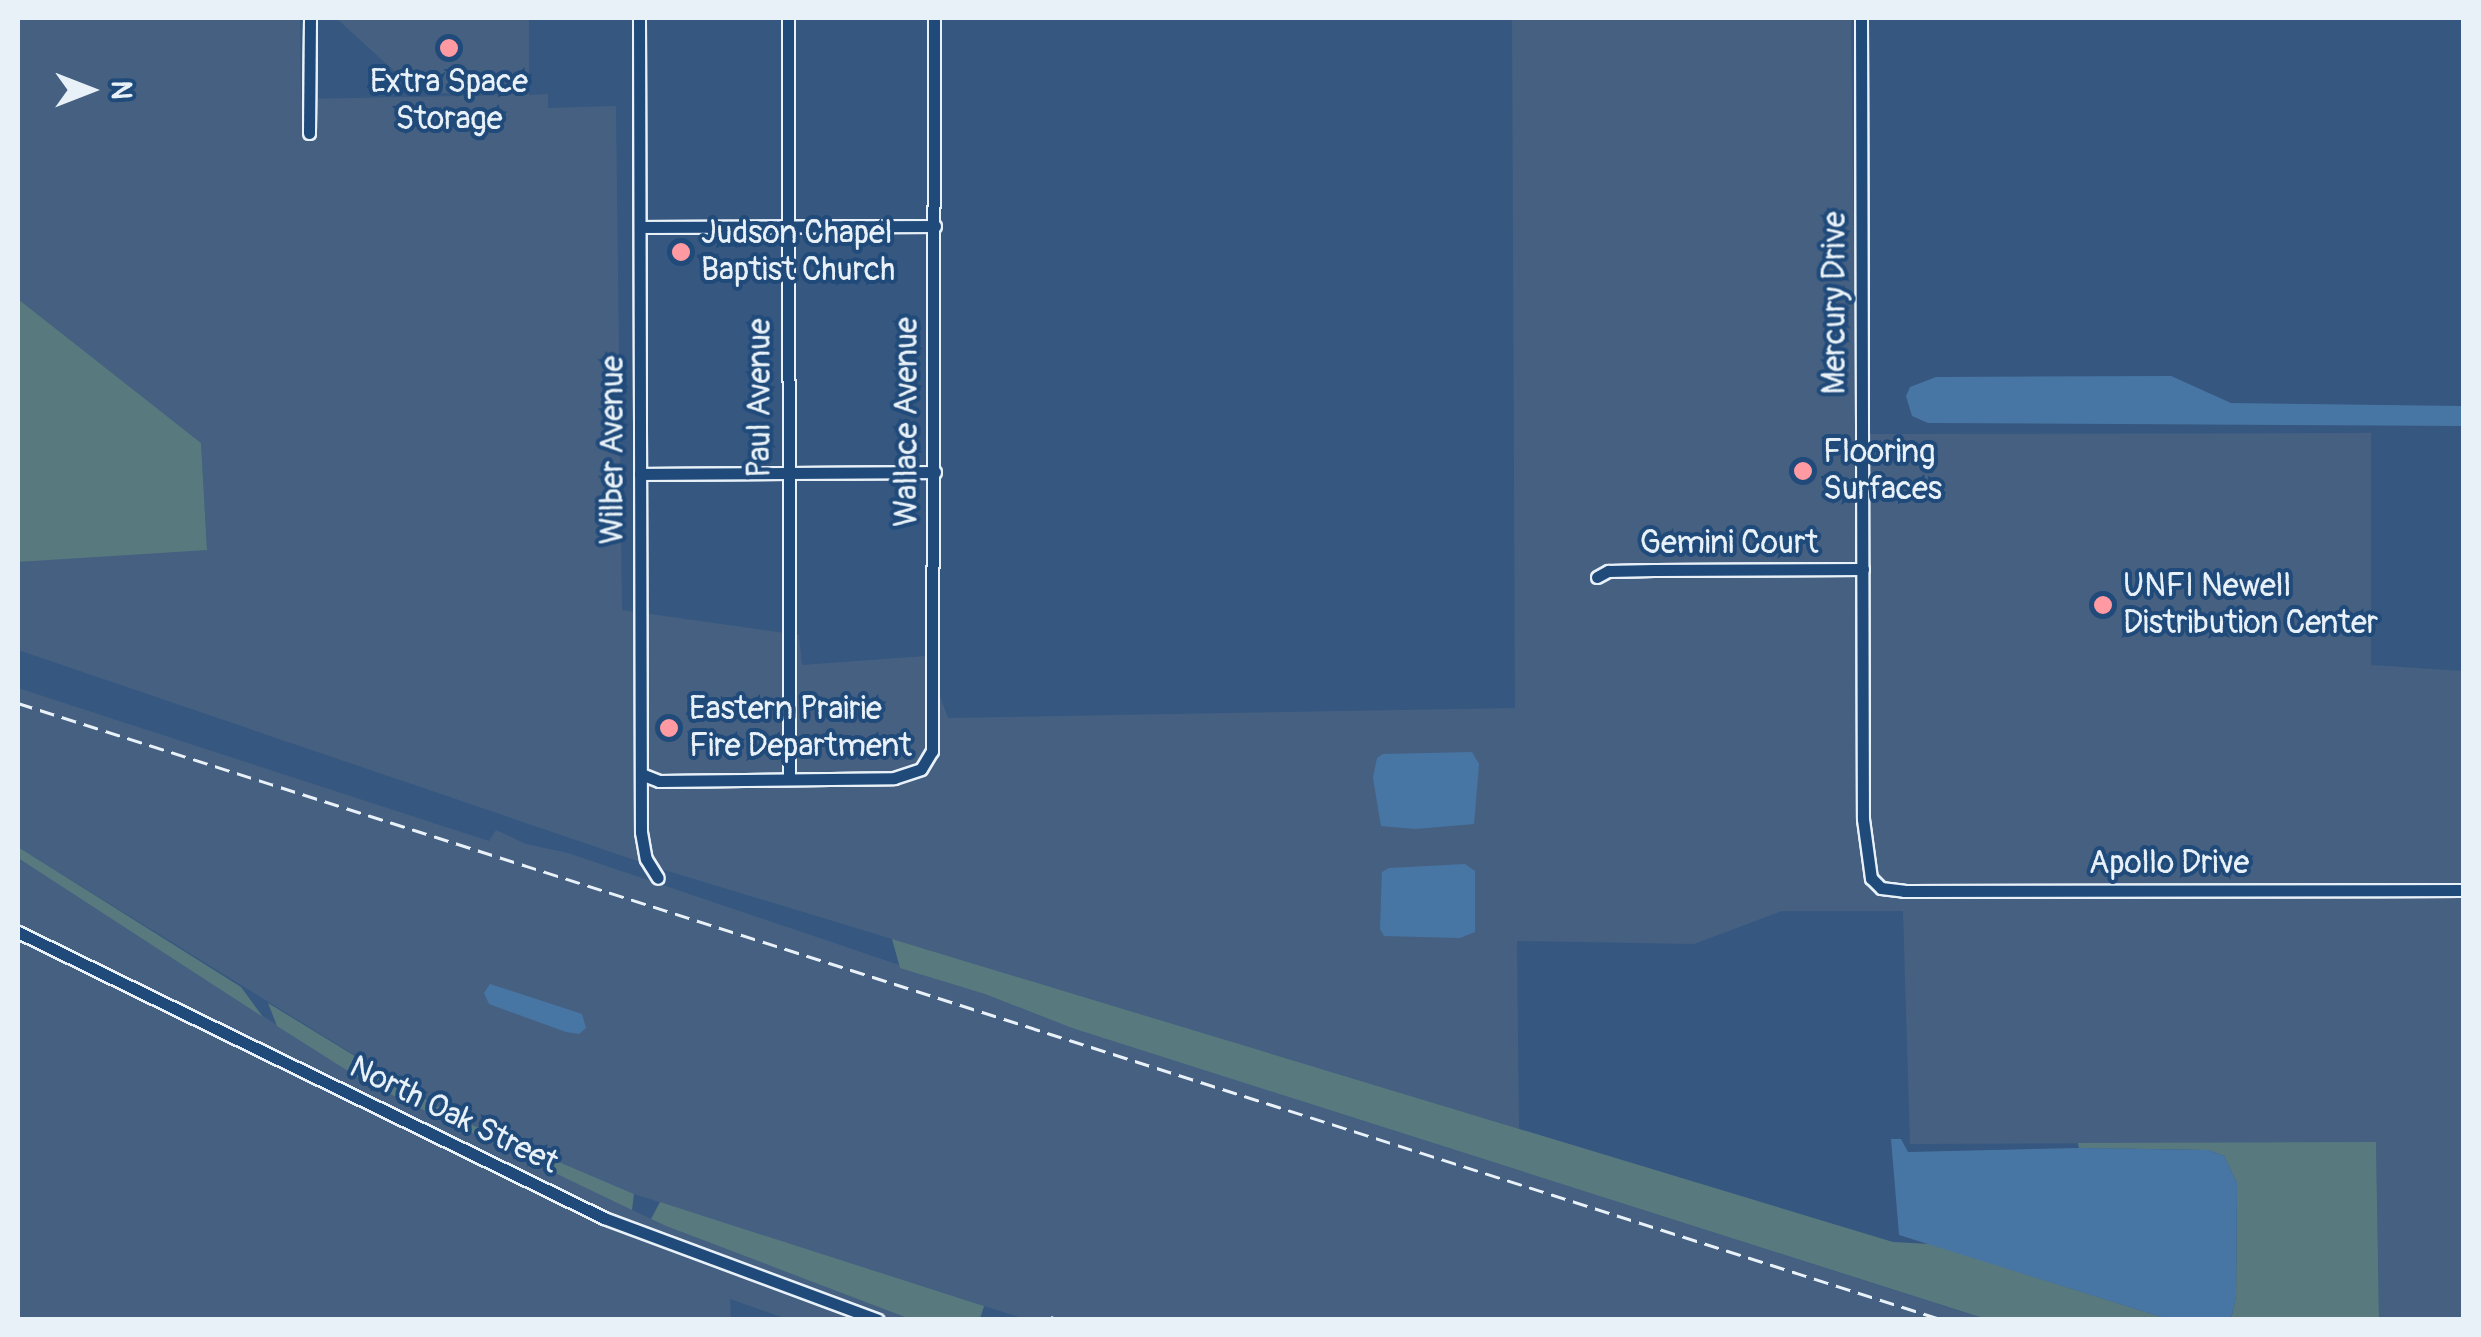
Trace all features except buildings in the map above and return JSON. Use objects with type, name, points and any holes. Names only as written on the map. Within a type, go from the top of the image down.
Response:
[{"type":"street","points":[[310,18],[310,133]]},
{"type":"street","name":"Wilber Avenue","points":[[640,18],[642,846],[658,878]]},
{"type":"street","name":"Paul Avenue","points":[[788,18],[790,779]]},
{"type":"street","name":"Wallace Avenue","points":[[790,779],[894,778],[914,773],[926,764],[935,738],[934,18]]},
{"type":"street","name":"Mercury Drive","points":[[1860,18],[1863,830],[1868,870],[1876,885]]},
{"type":"street","points":[[640,228],[934,226]]},
{"type":"street","points":[[640,474],[935,472]]},
{"type":"street","name":"Gemini Court","points":[[1597,577],[1608,571],[1863,570]]},
{"type":"street","points":[[641,774],[660,781],[790,779]]},
{"type":"street","name":"Apollo Drive","points":[[1876,885],[1904,891],[2464,890]]},
{"type":"street","name":"North Oak Street","points":[[18,932],[604,1218],[878,1320]]},
{"type":"shaded area","points":[[18,18],[300,18],[301,99],[514,95],[435,93],[432,79],[403,79],[336,18],[529,18],[529,95],[548,94],[548,108],[616,106],[622,610],[799,635],[802,665],[925,656],[948,718],[1515,708],[1512,18],[1851,18],[1856,434],[2371,433],[2371,665],[2463,671],[2463,1319],[2379,1319],[2376,1142],[1910,1144],[1903,911],[1782,911],[1694,944],[1517,941],[1519,1129],[658,868],[18,650],[18,562],[207,549],[201,443],[18,299]]},
{"type":"shaded area","points":[[2171,376],[2231,403],[2463,406],[2463,426],[1928,423],[1912,416],[1906,396],[1910,387],[1936,377]]},
{"type":"shaded area","points":[[18,688],[489,841],[496,830],[526,844],[568,853],[985,994],[1072,1028],[1985,1319],[1025,1319],[634,1194],[458,1119],[18,847]]},
{"type":"shaded area","points":[[1472,752],[1479,764],[1474,824],[1415,829],[1381,826],[1373,778],[1377,758],[1383,754]]},
{"type":"shaded area","points":[[18,858],[367,1083],[666,1226],[910,1319],[787,1319],[730,1299],[731,1320],[18,1319]]},
{"type":"shaded area","points":[[1465,864],[1475,871],[1475,932],[1460,938],[1384,936],[1380,929],[1382,872],[1389,868]]},
{"type":"shaded area","points":[[490,984],[582,1014],[586,1028],[579,1034],[566,1032],[489,1004],[484,993]]},
{"type":"shaded area","points":[[1891,1139],[1901,1139],[1908,1152],[2079,1148],[2208,1150],[2224,1156],[2237,1183],[2236,1297],[2231,1319],[2168,1319],[1899,1235]]},
{"type":"green space","points":[[18,299],[201,443],[207,550],[18,562]]},
{"type":"green space","points":[[18,847],[241,987],[263,1017],[18,858]]},
{"type":"green space","points":[[892,939],[1893,1242],[1930,1244],[2168,1319],[1986,1319],[1072,1028],[985,994],[900,968]]},
{"type":"green space","points":[[268,1003],[458,1119],[634,1194],[632,1210],[367,1083],[277,1026]]},
{"type":"green space","points":[[2376,1142],[2379,1319],[2231,1319],[2236,1297],[2237,1183],[2224,1156],[2208,1150],[2079,1148],[2078,1143]]},
{"type":"green space","points":[[660,1202],[984,1306],[980,1319],[910,1319],[651,1219]]},
{"type":"railway","points":[[18,703],[1943,1320]]},
{"type":"railway","points":[[1051,1317],[1059,1320]]},
{"type":"place","name":"Extra Space Storage","points":[[449,48]]},
{"type":"place","name":"Judson Chapel Baptist Church","points":[[681,252]]},
{"type":"place","name":"Flooring Surfaces","points":[[1803,471]]},
{"type":"place","name":"UNFI Newell Distribution Center","points":[[2103,605]]},
{"type":"place","name":"Eastern Prairie Fire Department","points":[[669,728]]}]
